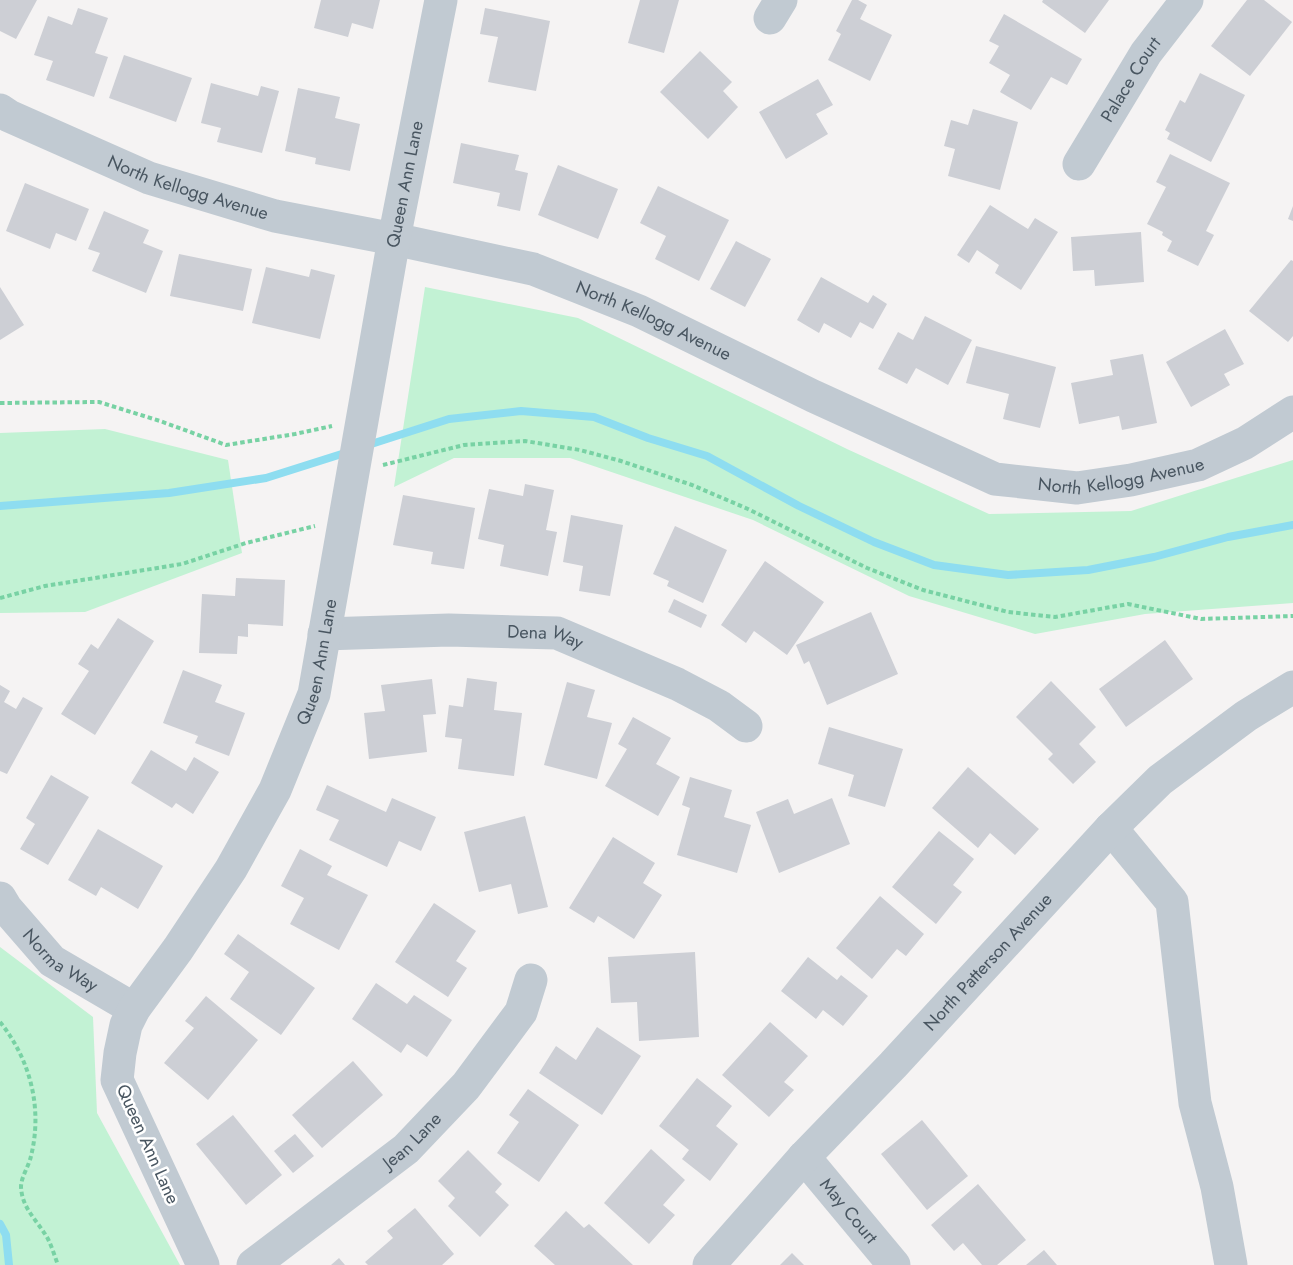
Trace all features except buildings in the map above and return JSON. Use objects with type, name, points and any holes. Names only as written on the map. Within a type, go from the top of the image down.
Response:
[{"type":"street","name":"Queen Ann Lane","points":[[203,1265],[117,1080],[120,1053],[126,1025],[134,1009],[178,949],[231,869],[275,790],[314,694],[394,239],[441,0]]},
{"type":"street","name":"Palace Court","points":[[1079,164],[1146,53],[1187,0]]},
{"type":"street","name":"North Kellogg Avenue","points":[[3,119],[150,178],[275,216],[533,269],[639,311],[813,396],[995,479],[1077,488],[1131,480],[1198,465],[1245,443],[1293,412]]},
{"type":"street","name":"Dena Way","points":[[324,634],[449,630],[557,633],[677,684],[719,706],[747,726]]},
{"type":"street","name":"North Patterson Avenue","points":[[709,1265],[804,1157],[1111,828],[1161,780],[1246,716],[1293,687]]},
{"type":"street","points":[[1111,828],[1172,902],[1195,1103],[1217,1187],[1231,1265]]},
{"type":"street","name":"Norma Way","points":[[0,898],[52,961],[134,1009]]},
{"type":"street","name":"Jean Lane","points":[[253,1265],[406,1149],[466,1086],[521,1012],[531,980]]},
{"type":"street","name":"May Court","points":[[804,1157],[894,1265]]},
{"type":"path","points":[[0,403],[99,402],[226,444],[295,434],[362,419]]},
{"type":"path","points":[[353,474],[422,454],[464,445],[525,441],[580,450],[682,482],[748,509],[867,568],[923,590],[1008,612],[1055,616],[1128,604],[1201,619],[1293,616]]},
{"type":"path","points":[[0,598],[45,586],[182,564],[246,543],[345,518]]},
{"type":"path","points":[[0,1022],[13,1038],[33,1089],[36,1118],[32,1156],[21,1185],[27,1210],[47,1239],[58,1265]]},
{"type":"green space","points":[[425,287],[578,318],[847,449],[989,514],[1131,511],[1293,460],[1293,603],[1145,614],[1035,634],[909,596],[753,520],[570,458],[454,458],[394,487]]},
{"type":"green space","points":[[105,429],[228,460],[242,553],[85,612],[0,613],[0,433]]},
{"type":"green space","points":[[0,947],[93,1017],[97,1113],[180,1265],[0,1265]]},
{"type":"waterway","points":[[365,446],[449,419],[521,411],[594,417],[648,438],[707,456],[799,506],[874,542],[934,565],[1008,575],[1088,570],[1154,557],[1228,537],[1293,525]]},
{"type":"waterway","points":[[0,506],[169,493],[266,478],[348,452]]},
{"type":"waterway","points":[[0,1224],[6,1235],[9,1265]]}]
